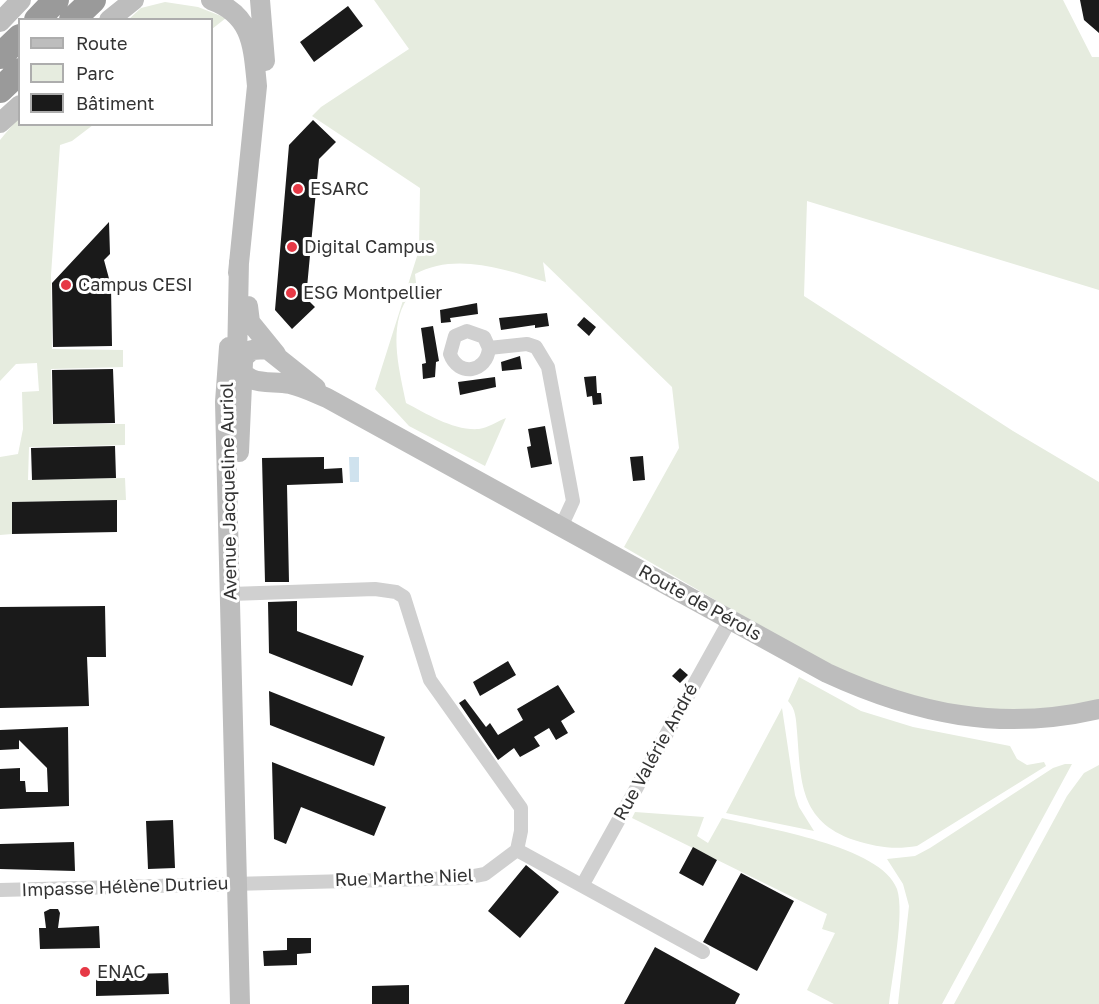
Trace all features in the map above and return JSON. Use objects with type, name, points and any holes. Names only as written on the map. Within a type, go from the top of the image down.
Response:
[{"type":"highway","points":[[39,18],[56,0]]},
{"type":"highway","points":[[74,18],[93,0]]},
{"type":"highway","points":[[0,56],[18,39]]},
{"type":"highway","points":[[0,90],[18,73]]},
{"type":"main road","points":[[0,22],[21,0]]},
{"type":"main road","points":[[112,18],[134,0]]},
{"type":"main road","points":[[211,0],[225,5],[242,19],[254,57],[257,87],[239,261],[236,368]]},
{"type":"main road","name":"Avenue Jacqueline Auriol","points":[[240,1004],[243,883],[236,594],[236,368],[248,306],[266,86],[260,0]]},
{"type":"main road","points":[[265,0],[265,62]]},
{"type":"main road","points":[[0,123],[18,107]]},
{"type":"main road","name":"Route de Pérols","points":[[248,306],[250,322],[276,354],[327,398]]},
{"type":"main road","points":[[236,368],[261,348],[276,354],[277,372],[248,397],[240,415]]},
{"type":"main road","points":[[236,368],[252,381],[264,383]]},
{"type":"main road","name":"Avenue Jacqueline Auriol","points":[[236,368],[240,415],[236,594]]},
{"type":"main road","name":"Route de Pérols","points":[[264,383],[289,384],[327,398],[827,673],[864,690],[914,707],[995,719],[1044,718],[1099,709]]},
{"type":"main road","name":"Avenue Jacqueline Auriol","points":[[243,883],[252,1004]]},
{"type":"street","points":[[489,348],[527,344],[536,347],[548,367],[573,501],[561,527]]},
{"type":"street","points":[[236,594],[375,589],[396,592],[404,597],[430,680],[521,808],[521,831],[517,850],[703,951]]},
{"type":"street","name":"Rue Valérie André","points":[[583,884],[730,620]]},
{"type":"street","name":"Rue Marthe Niel","points":[[243,883],[481,876],[517,850]]},
{"type":"street","name":"Impasse Hélène Dutrieu","points":[[0,890],[243,883]]},
{"type":"green space","points":[[374,0],[1063,0],[1092,57],[1099,57],[1099,290],[807,201],[804,296],[1013,431],[1099,482],[1099,704],[1014,714],[938,706],[829,666],[624,547],[679,448],[672,387],[543,262],[546,282],[497,268],[463,263],[430,267],[415,274],[417,291],[404,304],[397,327],[396,340],[406,403],[441,421],[470,429],[489,426],[506,418],[485,466],[409,426],[375,389],[419,250],[420,188],[312,116],[321,107],[409,49]]},
{"type":"green space","points":[[165,2],[198,7],[226,18],[213,28],[213,18],[130,18],[141,8]]},
{"type":"green space","points":[[18,118],[18,126],[92,126],[72,141],[60,145],[51,275],[52,349],[123,350],[123,367],[51,369],[52,424],[125,424],[125,445],[29,447],[28,480],[125,478],[126,500],[12,502],[12,534],[0,535],[0,457],[18,454],[23,429],[22,392],[39,391],[37,363],[16,364],[0,381],[0,140]]},
{"type":"green space","points":[[799,677],[861,711],[913,727],[1010,746],[1017,759],[1027,765],[1044,762],[1046,766],[917,846],[885,847],[854,840],[836,832],[822,822],[806,797],[802,782],[795,715],[788,701]]},
{"type":"green space","points":[[782,708],[795,795],[799,807],[814,831],[726,813]]},
{"type":"green space","points":[[1072,764],[942,1004],[898,1004],[909,906],[903,884],[887,859],[915,856],[930,848],[1053,768]]},
{"type":"green space","points":[[1099,765],[1099,1004],[954,1004],[1067,796],[1084,773]]},
{"type":"green space","points":[[635,812],[704,817],[697,836],[708,843],[722,818],[792,834],[846,850],[869,861],[887,874],[897,889],[900,913],[889,1004],[834,1004],[807,990],[835,933],[822,929],[827,914],[632,818]]},
{"type":"water","points":[[349,457],[359,457],[359,482],[350,482]]},
{"type":"building","points":[[1080,0],[1099,0],[1099,33],[1084,20]]},
{"type":"building","points":[[348,6],[363,26],[314,62],[300,42]]},
{"type":"building","points":[[313,120],[336,142],[319,159],[306,298],[315,307],[292,329],[275,310],[289,145]]},
{"type":"building","name":"Campus CESI","points":[[109,222],[110,254],[104,260],[111,286],[112,346],[53,347],[52,283]]},
{"type":"building","points":[[477,303],[478,314],[450,318],[451,322],[441,323],[440,310]]},
{"type":"building","points":[[547,313],[549,326],[535,328],[535,325],[501,330],[499,318]]},
{"type":"building","points":[[584,317],[596,327],[589,336],[577,325]]},
{"type":"building","points":[[433,326],[439,361],[436,362],[435,377],[423,379],[422,364],[426,363],[421,328]]},
{"type":"building","points":[[520,356],[522,369],[502,371],[501,362]]},
{"type":"building","points":[[113,369],[115,423],[53,424],[52,370]]},
{"type":"building","points":[[596,376],[597,393],[601,393],[602,404],[593,405],[592,396],[587,397],[584,377]]},
{"type":"building","points":[[495,377],[496,387],[460,395],[458,382]]},
{"type":"building","points":[[545,426],[552,464],[531,468],[527,447],[531,446],[528,429]]},
{"type":"building","points":[[115,446],[116,478],[32,480],[31,448]]},
{"type":"building","points":[[643,456],[645,480],[633,481],[630,457]]},
{"type":"building","points":[[324,457],[324,469],[342,468],[343,483],[287,485],[289,582],[265,582],[262,458]]},
{"type":"building","points":[[117,500],[117,532],[12,534],[12,502]]},
{"type":"building","points":[[297,601],[297,631],[364,656],[352,686],[269,653],[268,602]]},
{"type":"building","points":[[105,606],[106,657],[87,657],[89,706],[0,708],[0,607]]},
{"type":"building","points":[[508,661],[516,675],[480,696],[473,682]]},
{"type":"building","points":[[680,668],[688,675],[680,683],[672,676]]},
{"type":"building","points":[[558,685],[575,712],[561,721],[568,733],[556,740],[549,728],[534,737],[540,746],[520,757],[514,748],[498,760],[459,703],[465,699],[486,727],[490,723],[498,735],[523,720],[517,709]]},
{"type":"building","points":[[269,691],[385,737],[374,766],[270,725]]},
{"type":"building","points":[[68,727],[69,806],[0,809],[0,769],[20,768],[20,781],[25,781],[26,792],[48,792],[47,768],[19,740],[19,749],[0,750],[0,730]]},
{"type":"building","points":[[272,762],[386,807],[374,836],[301,807],[286,844],[274,839]]},
{"type":"building","points":[[173,820],[175,868],[148,869],[146,821]]},
{"type":"building","points":[[74,842],[75,871],[0,869],[0,844]]},
{"type":"building","points":[[693,847],[717,860],[703,886],[679,873]]},
{"type":"building","points":[[526,865],[559,892],[520,938],[488,911]]},
{"type":"building","points":[[741,873],[794,901],[757,971],[703,942]]},
{"type":"building","points":[[58,909],[60,913],[58,928],[99,926],[100,948],[40,949],[39,928],[46,928],[44,912]]},
{"type":"building","points":[[287,938],[311,938],[311,953],[297,954],[297,965],[264,966],[263,951],[287,950]]},
{"type":"building","points":[[655,947],[740,994],[735,1004],[624,1004]]},
{"type":"building","points":[[168,973],[169,994],[96,996],[96,975]]},
{"type":"building","points":[[409,985],[409,1004],[372,1004],[372,986]]},
{"type":"place","name":"ESARC","points":[[298,189]]},
{"type":"place","name":"Digital Campus","points":[[292,247]]},
{"type":"place","name":"Campus CESI","points":[[66,285]]},
{"type":"place","name":"ESG Montpellier","points":[[291,293]]},
{"type":"place","name":"ENAC","points":[[85,972]]}]
